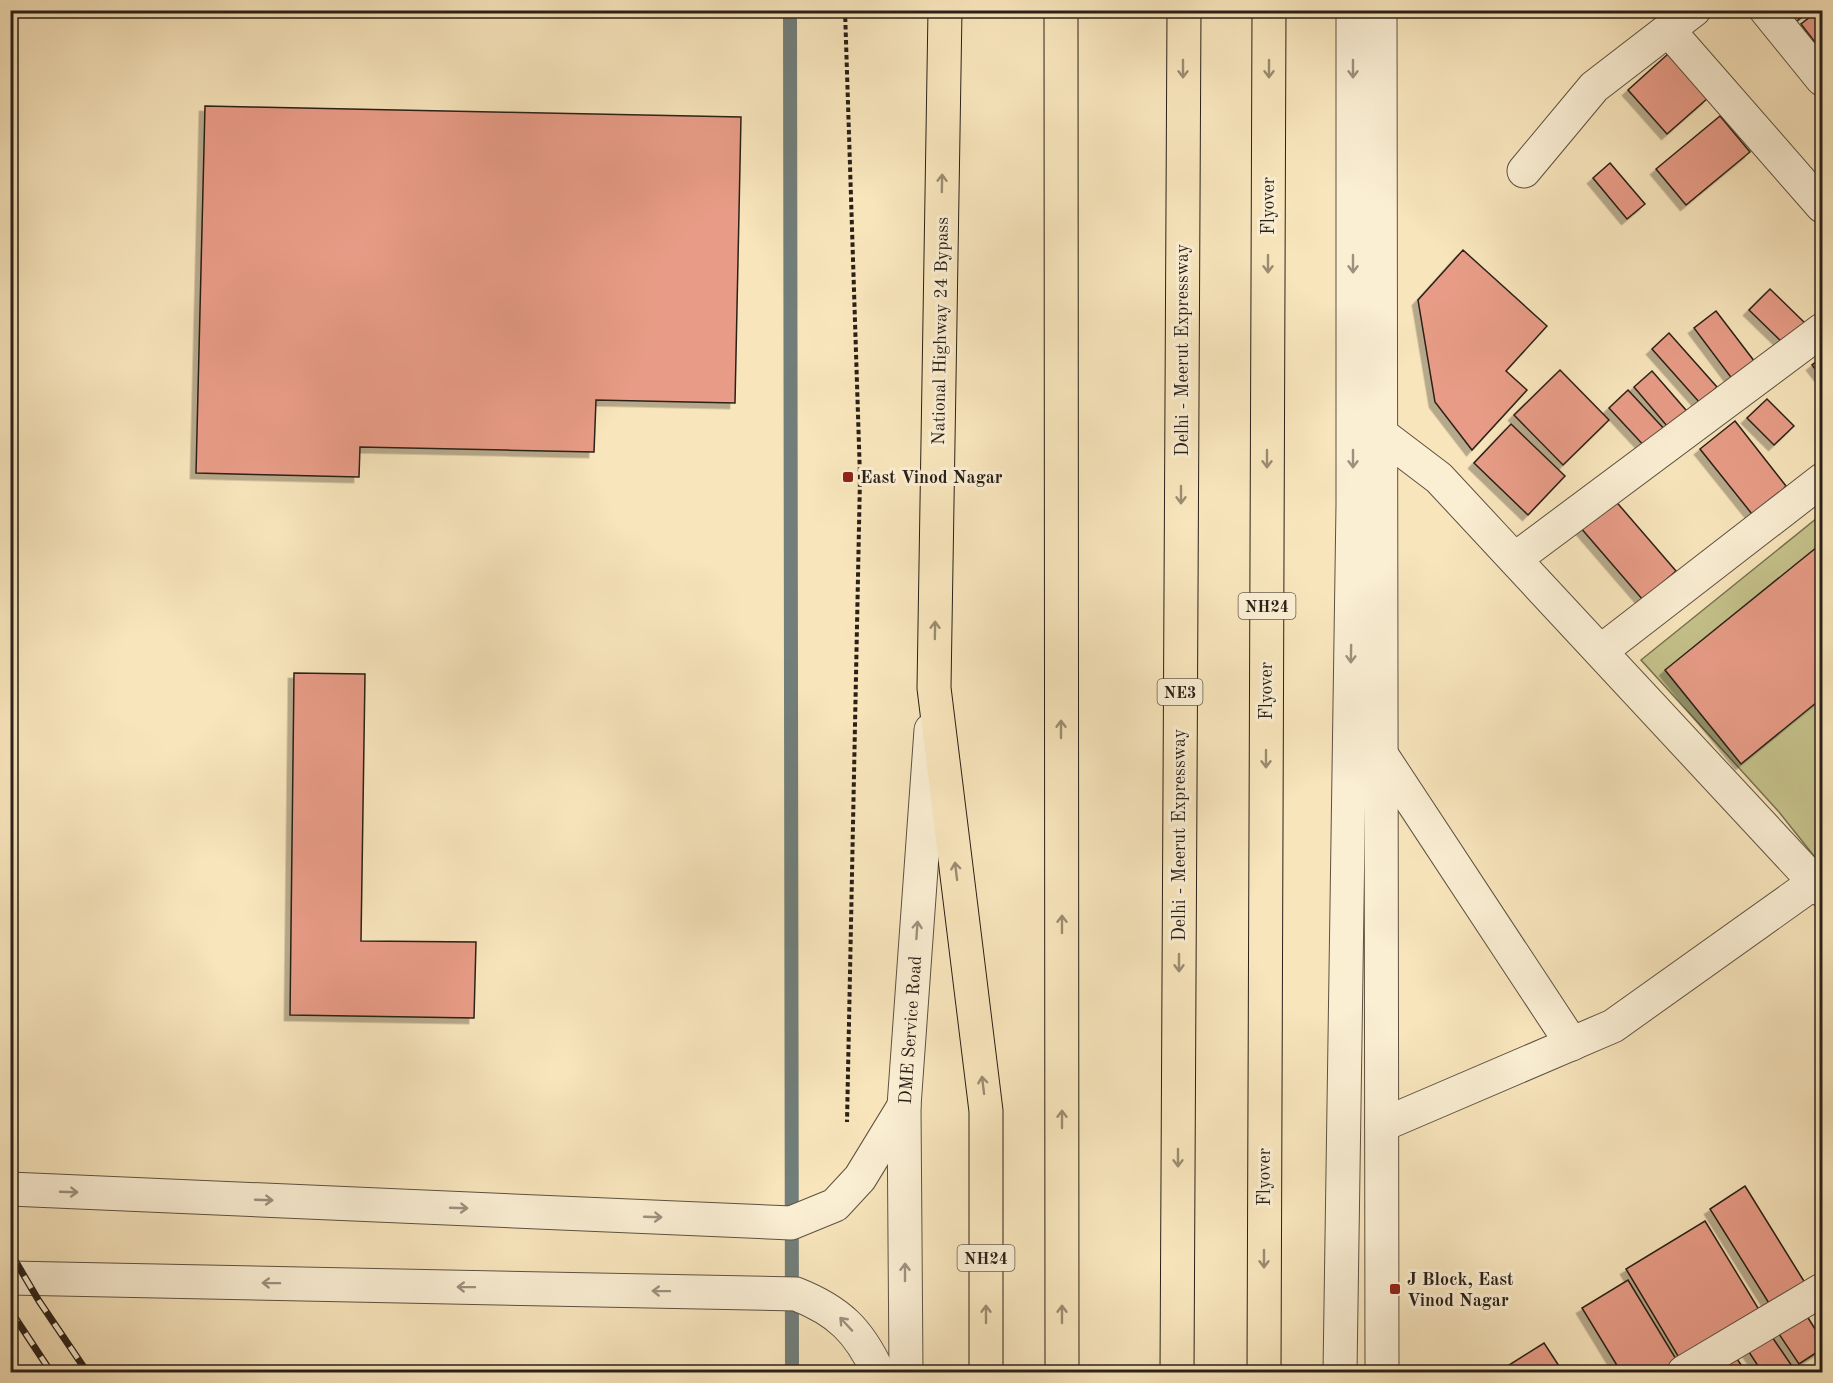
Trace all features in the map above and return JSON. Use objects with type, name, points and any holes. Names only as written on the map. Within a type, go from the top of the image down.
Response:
[{"type":"highway","name":"National Highway 24 Bypass","points":[[934,688],[945,10]]},
{"type":"highway","points":[[1061,10],[1062,1372]]},
{"type":"highway","name":"Delhi - Meerut Expressway","points":[[1177,1372],[1184,10]]},
{"type":"highway","name":"Flyover","points":[[1264,1372],[1269,10]]},
{"type":"highway","name":"NH24","points":[[934,688],[986,1111],[986,1372]]},
{"type":"street","points":[[1340,1372],[1353,505],[1353,10]]},
{"type":"street","points":[[1380,10],[1382,1372]]},
{"type":"street","points":[[1524,171],[1594,87],[1670,32],[1694,10]]},
{"type":"street","points":[[1766,10],[1822,79]]},
{"type":"street","points":[[1670,32],[1822,206]]},
{"type":"street","points":[[1515,559],[1822,330]]},
{"type":"street","points":[[1381,434],[1439,478],[1819,886],[1613,1026],[1382,1125]]},
{"type":"street","points":[[1601,651],[1822,480]]},
{"type":"street","name":"DME Service Road","points":[[906,1372],[904,1106],[934,688]]},
{"type":"street","points":[[1381,754],[1572,1044]]},
{"type":"street","points":[[10,1189],[791,1222],[835,1205],[860,1178],[904,1106]]},
{"type":"street","points":[[10,1278],[796,1294],[825,1305],[847,1322],[878,1372]]},
{"type":"street","points":[[1684,1372],[1822,1290]]},
{"type":"path","points":[[845,10],[860,477],[847,1131]]},
{"type":"shaded area","points":[[1822,514],[1822,866],[1779,812],[1641,660]]},
{"type":"building","points":[[1777,10],[1810,10],[1791,26]]},
{"type":"building","points":[[1822,10],[1821,50],[1801,24]]},
{"type":"building","points":[[1668,54],[1708,98],[1667,134],[1628,90]]},
{"type":"building","points":[[205,106],[741,117],[735,403],[596,400],[594,452],[360,447],[359,477],[196,473]]},
{"type":"building","points":[[1720,116],[1750,152],[1686,205],[1656,169]]},
{"type":"building","points":[[1610,163],[1645,204],[1627,219],[1593,178]]},
{"type":"building","points":[[1463,250],[1547,326],[1506,371],[1527,390],[1472,450],[1435,402],[1418,300]]},
{"type":"building","points":[[1770,289],[1807,325],[1786,346],[1749,310]]},
{"type":"building","points":[[1716,311],[1758,366],[1736,384],[1694,328]]},
{"type":"building","points":[[1669,333],[1717,387],[1700,403],[1652,349]]},
{"type":"building","points":[[1822,357],[1822,378],[1812,365]]},
{"type":"building","points":[[1560,370],[1609,420],[1563,465],[1514,415]]},
{"type":"building","points":[[1652,371],[1692,417],[1673,433],[1634,387]]},
{"type":"building","points":[[1628,390],[1667,432],[1648,450],[1609,408]]},
{"type":"building","points":[[1767,399],[1794,426],[1774,445],[1747,418]]},
{"type":"building","points":[[1735,421],[1786,486],[1756,519],[1700,449]]},
{"type":"building","points":[[1511,424],[1565,476],[1528,515],[1474,463]]},
{"type":"building","points":[[1613,498],[1676,571],[1643,600],[1580,527]]},
{"type":"building","points":[[1822,543],[1822,698],[1741,764],[1665,670]]},
{"type":"building","points":[[294,673],[365,674],[361,941],[476,942],[474,1018],[290,1015]]},
{"type":"building","points":[[1745,1186],[1807,1286],[1772,1308],[1710,1209]]},
{"type":"building","points":[[1705,1221],[1761,1313],[1681,1361],[1626,1269]]},
{"type":"building","points":[[1628,1280],[1679,1364],[1665,1372],[1621,1372],[1582,1308]]},
{"type":"building","points":[[1805,1313],[1822,1340],[1822,1349],[1799,1364],[1777,1331]]},
{"type":"building","points":[[1770,1334],[1796,1372],[1762,1372],[1747,1349]]},
{"type":"building","points":[[1544,1343],[1563,1372],[1498,1372]]},
{"type":"building","points":[[1737,1359],[1746,1372],[1716,1372]]},
{"type":"waterway","points":[[790,10],[792,1372]]},
{"type":"railway","points":[[10,1252],[39,1301],[87,1372]]},
{"type":"railway","points":[[10,1310],[51,1372]]},
{"type":"place","name":"East Vinod Nagar","points":[[848,477]]},
{"type":"place","name":"J Block, East Vinod Nagar","points":[[1395,1289]]}]
